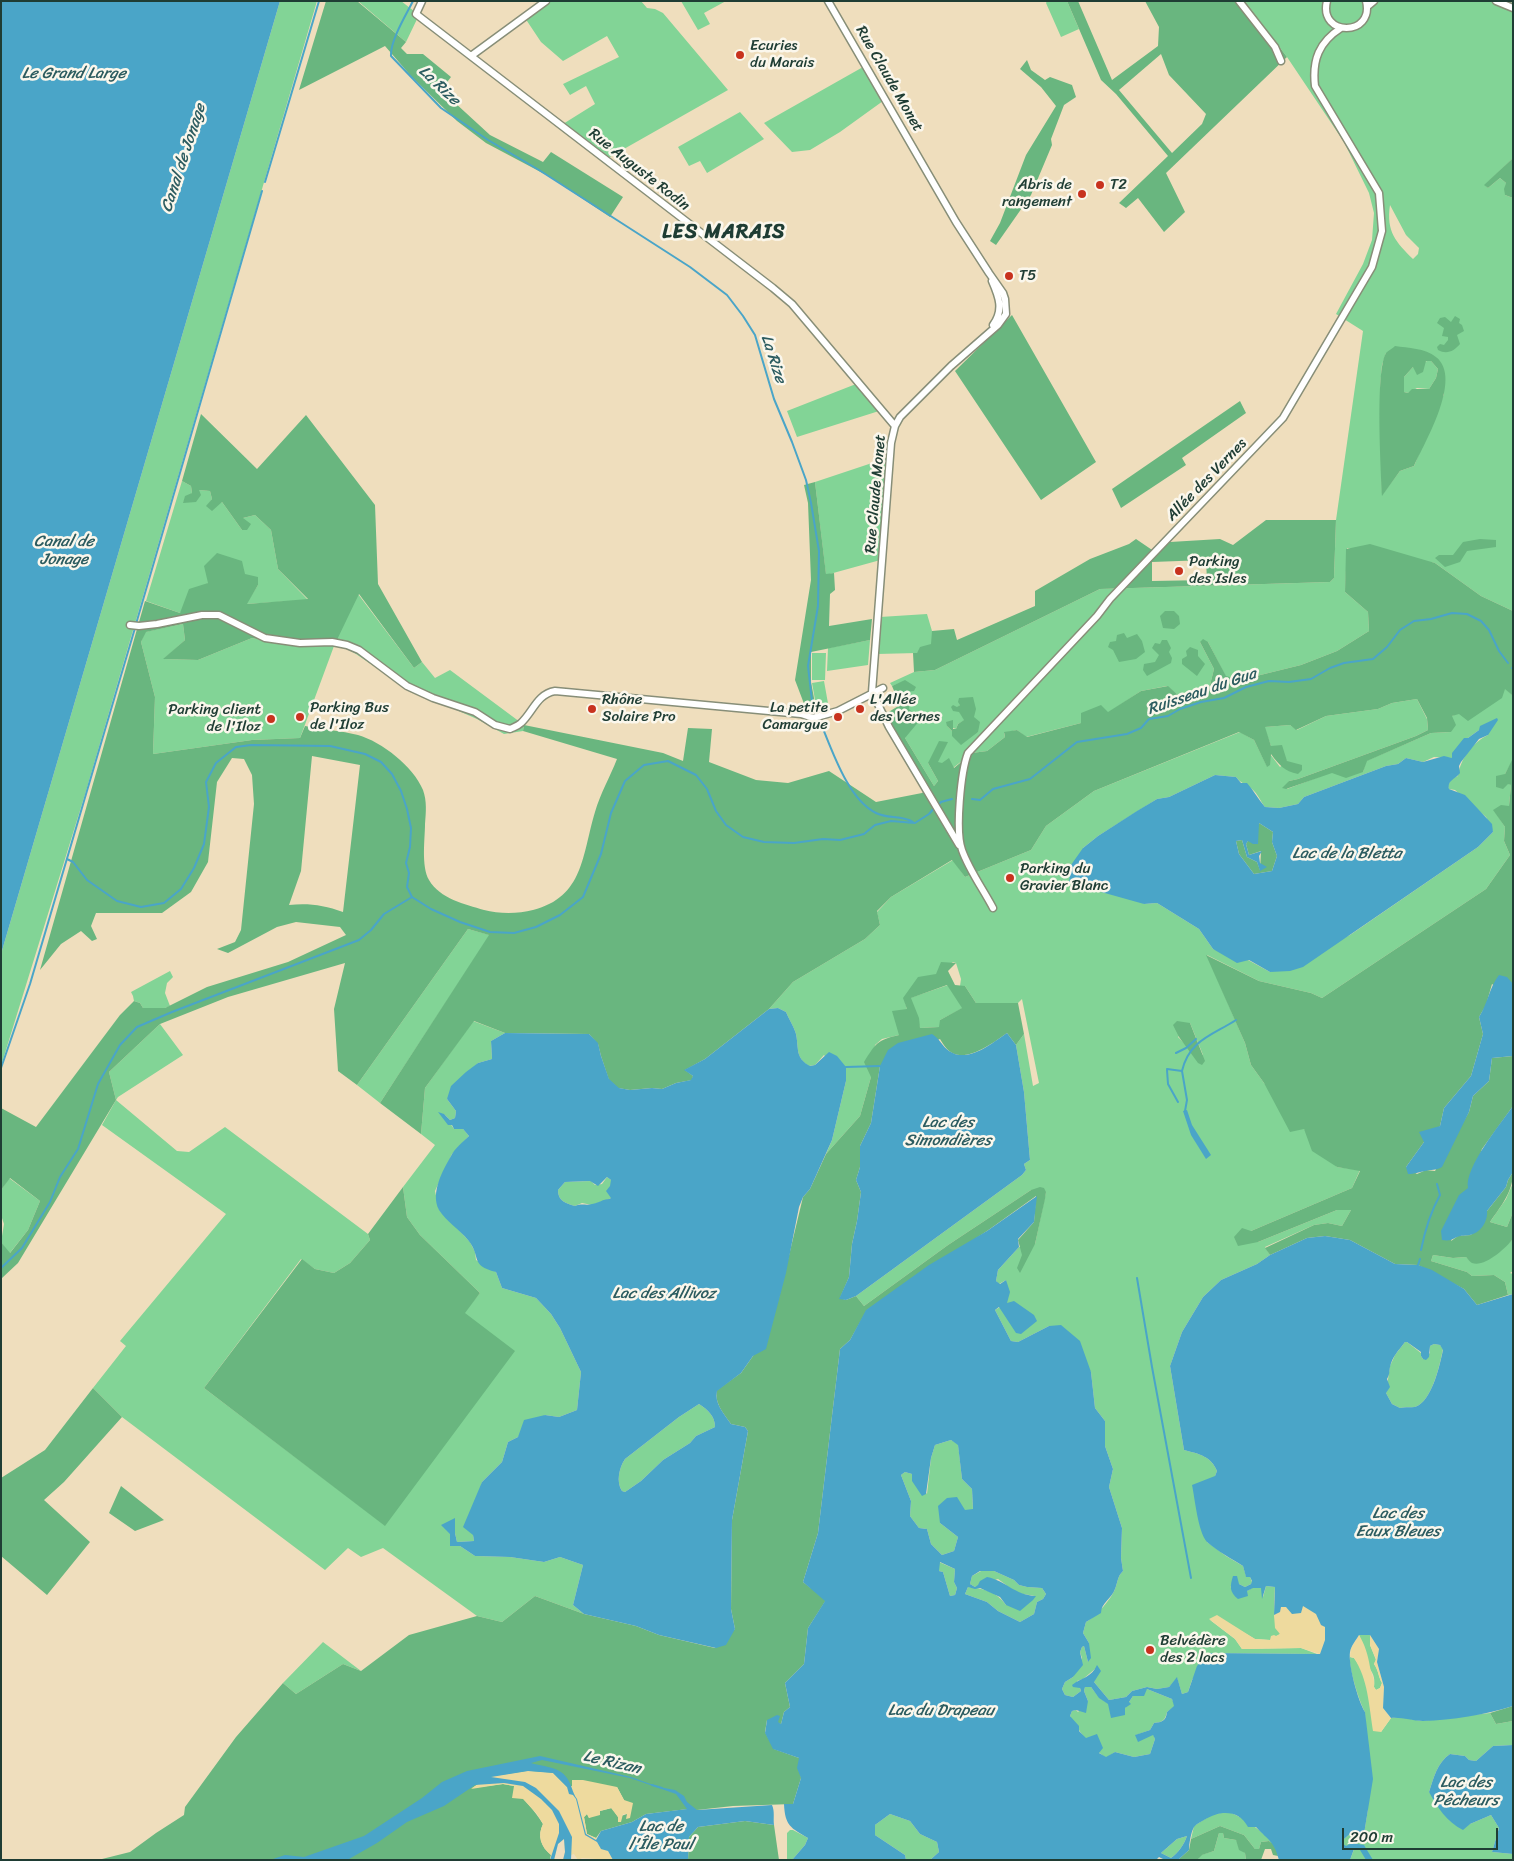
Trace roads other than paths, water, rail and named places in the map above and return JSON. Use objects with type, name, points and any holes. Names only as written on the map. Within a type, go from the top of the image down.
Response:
[{"type":"street","name":"Rue Auguste Rodin","points":[[422,1],[416,14],[792,304],[895,426]]},
{"type":"street","points":[[470,56],[546,1]]},
{"type":"street","name":"Rue Claude Monet","points":[[828,1],[956,222],[988,273],[1000,301],[1000,310],[996,322],[986,335],[926,390],[900,417],[895,426],[891,443],[872,692]]},
{"type":"street","points":[[1239,1],[1275,47],[1281,61]]},
{"type":"street","name":"Allée des Vernes","points":[[993,908],[960,846],[961,797],[964,763],[968,752],[1097,616],[1110,598],[1283,418],[1372,267],[1382,231],[1379,193],[1315,88],[1313,74],[1315,64],[1319,50],[1328,36],[1330,21],[1326,10],[1327,1]]},
{"type":"street","points":[[1328,36],[1341,28],[1354,27],[1360,24],[1364,19],[1367,4],[1374,1]]},
{"type":"street","points":[[1496,1],[1513,8]]},
{"type":"street","points":[[1330,21],[1341,28]]},
{"type":"street","points":[[130,625],[139,626],[202,615],[219,615],[265,638],[300,643],[332,642],[347,644],[359,650],[407,686],[433,698],[475,712],[495,725],[510,729],[520,724],[542,697],[548,693],[555,692],[801,714],[813,718],[844,708],[883,688]]},
{"type":"street","points":[[872,692],[889,727],[960,846]]},
{"type":"water","name":"Canal de Jonage","points":[[1,1],[280,1],[1,954]]},
{"type":"water","name":"Lac de la Bletta","points":[[1497,718],[1498,720],[1488,735],[1479,739],[1461,762],[1459,766],[1460,773],[1449,784],[1449,789],[1465,795],[1492,824],[1493,832],[1478,847],[1303,967],[1290,971],[1270,972],[1249,960],[1237,963],[1213,949],[1199,929],[1157,903],[1144,904],[1069,883],[1071,865],[1083,848],[1098,836],[1157,799],[1169,797],[1215,775],[1236,777],[1241,783],[1247,783],[1265,807],[1279,808],[1298,804],[1304,797],[1386,766],[1398,764],[1406,758],[1423,762],[1444,756],[1452,758],[1452,753],[1464,738],[1468,738],[1479,730],[1480,726]],"holes":[[[1259,823],[1273,832],[1272,842],[1277,856],[1272,871],[1254,874],[1239,854],[1236,841],[1242,840],[1247,857],[1257,862],[1260,871],[1267,867],[1260,863],[1259,856],[1262,851],[1249,855],[1246,844],[1248,841],[1258,844]]]},
{"type":"water","points":[[1499,975],[1507,977],[1513,984],[1513,1056],[1492,1058],[1489,1081],[1473,1096],[1469,1112],[1442,1167],[1408,1174],[1406,1167],[1424,1142],[1419,1132],[1440,1126],[1444,1108],[1471,1076],[1483,1034],[1479,1017]]},
{"type":"water","name":"Lac des Allivoz","points":[[778,1008],[786,1012],[796,1034],[800,1056],[805,1063],[810,1066],[815,1065],[829,1052],[837,1056],[846,1067],[846,1081],[832,1140],[810,1189],[803,1197],[799,1207],[786,1273],[766,1349],[753,1356],[741,1373],[717,1391],[716,1395],[718,1404],[731,1424],[745,1427],[748,1431],[732,1520],[731,1609],[735,1629],[726,1645],[716,1648],[659,1635],[636,1626],[584,1614],[573,1605],[583,1565],[560,1557],[544,1562],[510,1557],[475,1556],[460,1546],[450,1546],[450,1534],[441,1525],[455,1518],[457,1542],[474,1541],[473,1535],[463,1527],[482,1482],[502,1462],[508,1442],[518,1437],[524,1420],[545,1415],[559,1417],[577,1410],[581,1372],[560,1328],[551,1314],[536,1298],[502,1288],[496,1272],[479,1263],[468,1240],[439,1210],[436,1196],[441,1175],[453,1153],[469,1136],[463,1129],[454,1129],[452,1125],[448,1125],[438,1112],[444,1114],[450,1120],[455,1118],[456,1111],[447,1099],[451,1086],[478,1063],[492,1059],[491,1041],[505,1033],[589,1034],[598,1043],[609,1079],[619,1088],[630,1090],[662,1089],[676,1083],[691,1080],[693,1076],[684,1070],[705,1059],[769,1009]],"holes":[[[607,1177],[611,1180],[610,1186],[606,1191],[611,1198],[609,1199],[590,1205],[575,1206],[565,1203],[559,1197],[558,1190],[565,1182],[590,1181],[598,1186]],[[699,1404],[710,1414],[714,1420],[715,1427],[696,1436],[690,1443],[663,1460],[641,1481],[625,1492],[622,1491],[619,1475],[625,1459]]]},
{"type":"water","name":"Lac des Simondières","points":[[1007,1033],[1016,1045],[1024,1092],[1030,1160],[1024,1164],[1026,1170],[1022,1175],[856,1296],[846,1300],[839,1299],[849,1277],[852,1244],[861,1192],[856,1180],[860,1167],[860,1146],[871,1123],[880,1066],[888,1050],[898,1043],[932,1034],[949,1051],[956,1054],[972,1054],[987,1047]]},
{"type":"water","points":[[1513,1106],[1513,1172],[1506,1187],[1487,1211],[1485,1223],[1477,1232],[1450,1240],[1442,1240],[1441,1231],[1459,1195],[1468,1188],[1468,1179],[1477,1158]]},
{"type":"water","points":[[1187,1110],[1192,1125],[1211,1155],[1206,1159],[1191,1135],[1183,1111]]},
{"type":"water","name":"Lac du Drapeau","points":[[1037,1196],[1034,1222],[1018,1239],[1019,1247],[998,1270],[996,1281],[1000,1284],[1006,1280],[1010,1292],[1007,1303],[1014,1301],[1034,1315],[1037,1321],[1021,1334],[1016,1333],[999,1307],[995,1310],[1011,1341],[1018,1342],[1049,1326],[1061,1325],[1080,1341],[1091,1372],[1095,1408],[1105,1421],[1105,1446],[1113,1469],[1109,1487],[1122,1528],[1121,1558],[1123,1571],[1114,1592],[1101,1609],[1101,1613],[1086,1622],[1083,1633],[1089,1643],[1091,1658],[1088,1662],[1084,1646],[1082,1647],[1080,1652],[1083,1665],[1073,1677],[1065,1682],[1062,1689],[1065,1695],[1073,1697],[1081,1691],[1080,1688],[1073,1687],[1072,1685],[1089,1675],[1097,1665],[1101,1671],[1094,1682],[1109,1700],[1126,1697],[1132,1691],[1147,1687],[1157,1689],[1169,1687],[1177,1677],[1182,1694],[1188,1692],[1197,1666],[1209,1653],[1320,1654],[1325,1640],[1325,1627],[1321,1625],[1316,1614],[1303,1606],[1301,1613],[1292,1614],[1286,1607],[1281,1607],[1280,1612],[1274,1615],[1275,1587],[1266,1586],[1262,1599],[1261,1588],[1253,1588],[1247,1591],[1248,1596],[1238,1599],[1231,1589],[1233,1576],[1237,1576],[1239,1584],[1245,1587],[1251,1584],[1250,1577],[1246,1577],[1243,1566],[1207,1542],[1201,1531],[1192,1485],[1215,1476],[1217,1471],[1208,1459],[1199,1454],[1184,1450],[1170,1366],[1182,1332],[1203,1297],[1221,1280],[1307,1238],[1325,1236],[1350,1240],[1395,1264],[1418,1265],[1432,1270],[1464,1289],[1477,1305],[1513,1294],[1513,1706],[1446,1720],[1423,1721],[1391,1718],[1383,1708],[1384,1687],[1377,1662],[1379,1649],[1370,1635],[1359,1635],[1351,1648],[1350,1658],[1359,1700],[1365,1712],[1373,1779],[1364,1834],[1352,1832],[1342,1843],[1346,1846],[1352,1843],[1364,1845],[1373,1860],[1366,1860],[1360,1850],[1354,1849],[1350,1860],[1279,1860],[1273,1845],[1256,1827],[1248,1827],[1244,1821],[1234,1814],[1222,1813],[1216,1814],[1195,1826],[1191,1835],[1189,1850],[1178,1860],[1165,1860],[1159,1857],[1156,1860],[930,1860],[939,1852],[937,1842],[920,1834],[910,1821],[890,1814],[875,1825],[875,1835],[905,1855],[906,1860],[792,1860],[805,1845],[808,1838],[790,1826],[784,1804],[793,1804],[801,1778],[797,1768],[799,1758],[773,1749],[765,1733],[767,1720],[777,1715],[780,1716],[778,1722],[781,1724],[784,1712],[790,1707],[785,1683],[804,1664],[808,1628],[825,1601],[803,1582],[818,1533],[840,1349],[850,1340],[866,1310],[929,1265],[987,1231]],"holes":[[[1405,1342],[1421,1352],[1421,1356],[1426,1360],[1429,1357],[1430,1346],[1434,1344],[1440,1345],[1443,1350],[1432,1387],[1424,1401],[1417,1406],[1400,1408],[1392,1404],[1386,1393],[1390,1387],[1387,1379],[1394,1357]],[[951,1440],[958,1445],[962,1479],[972,1489],[973,1509],[965,1510],[957,1497],[947,1498],[938,1506],[940,1523],[958,1537],[954,1551],[942,1555],[931,1544],[927,1529],[919,1528],[910,1516],[911,1501],[901,1475],[905,1472],[912,1474],[912,1481],[922,1496],[926,1494],[931,1458],[935,1445]],[[940,1562],[955,1569],[954,1582],[957,1588],[955,1595],[950,1596],[943,1572],[939,1571]],[[980,1571],[994,1571],[1014,1580],[1019,1585],[1042,1588],[1046,1594],[1043,1599],[1037,1602],[1034,1614],[1020,1622],[998,1611],[987,1602],[965,1594],[968,1587],[980,1588],[1000,1597],[1006,1605],[1020,1611],[1036,1596],[1016,1591],[987,1577],[975,1587],[970,1584],[972,1576]],[[1085,1687],[1091,1687],[1099,1698],[1108,1704],[1111,1718],[1125,1715],[1125,1708],[1131,1704],[1129,1702],[1133,1696],[1144,1696],[1147,1689],[1172,1699],[1174,1706],[1167,1712],[1166,1717],[1154,1723],[1150,1730],[1135,1735],[1138,1742],[1153,1735],[1155,1739],[1150,1754],[1134,1757],[1115,1752],[1106,1757],[1099,1753],[1103,1748],[1097,1734],[1086,1738],[1079,1731],[1079,1726],[1070,1716],[1072,1711],[1076,1710],[1086,1713],[1088,1701],[1084,1691]],[[1187,1836],[1184,1843],[1171,1858],[1161,1853],[1177,1839]]]},
{"type":"water","name":"Lac des Pêcheurs","points":[[1513,1745],[1513,1854],[1492,1852],[1499,1828],[1491,1815],[1470,1824],[1463,1830],[1443,1814],[1429,1792],[1439,1766],[1450,1754],[1465,1756],[1469,1760],[1476,1761],[1493,1746]]},
{"type":"water","name":"Lac de l'Île Paul","points":[[540,1756],[631,1777],[659,1787],[675,1790],[684,1796],[687,1802],[697,1810],[772,1805],[774,1825],[745,1821],[698,1827],[689,1837],[688,1860],[613,1860],[608,1851],[601,1849],[597,1842],[585,1835],[576,1799],[573,1795],[569,1794],[567,1787],[553,1773],[528,1771],[491,1777],[525,1782],[536,1788],[559,1811],[572,1837],[571,1860],[563,1860],[565,1852],[564,1839],[558,1844],[554,1860],[550,1860],[559,1833],[559,1824],[552,1810],[523,1786],[504,1783],[475,1785],[444,1806],[407,1822],[377,1843],[349,1859],[270,1860],[285,1855],[304,1857],[364,1836],[422,1798],[442,1782],[467,1771]],"holes":[[[542,1760],[630,1778],[676,1794],[687,1809],[646,1814],[632,1822],[601,1831],[596,1840],[586,1834],[577,1799],[564,1774],[555,1769],[531,1763]]]},
{"type":"waterway","points":[[265,182],[319,1]]},
{"type":"waterway","name":"La Rize","points":[[413,1],[393,43],[391,56],[441,108],[488,140],[539,170],[690,267],[727,295],[755,335],[774,399],[806,480],[819,551],[818,606],[808,666],[812,701],[817,715]]},
{"type":"waterway","points":[[136,624],[262,191]]},
{"type":"waterway","name":"Ruisseau du Gua","points":[[972,799],[980,800],[993,789],[1030,779],[1077,742],[1127,734],[1141,728],[1149,719],[1168,716],[1180,709],[1201,702],[1224,698],[1246,687],[1269,681],[1289,682],[1311,679],[1330,668],[1344,663],[1373,659],[1387,647],[1400,630],[1414,621],[1431,619],[1452,613],[1467,614],[1481,621],[1489,630],[1499,651],[1508,663]]},
{"type":"waterway","points":[[1,1068],[30,984],[135,628]]},
{"type":"waterway","name":"La Rize","points":[[819,719],[848,784],[866,806],[876,813],[904,818],[913,822]]},
{"type":"waterway","name":"Ruisseau du Gua","points":[[67,859],[73,862],[87,880],[117,901],[141,907],[164,903],[181,889],[194,868],[204,844],[209,807],[206,782],[216,763],[236,747],[251,745],[330,746],[365,754],[381,762],[392,774],[401,791],[407,809],[411,828],[410,847],[406,863],[409,873],[407,887],[412,897],[431,909],[460,922],[490,932],[514,933],[536,927],[560,915],[583,897],[601,854],[611,813],[625,781],[644,765],[668,761],[696,775],[707,789],[716,811],[726,825],[743,837],[764,842],[794,843],[823,839],[840,840],[864,834],[875,825],[891,821],[915,823],[929,814],[935,807]]},
{"type":"waterway","name":"Ruisseau du Gua","points":[[938,805],[941,802],[952,799]]},
{"type":"waterway","points":[[1,1268],[22,1248],[50,1202],[60,1177],[78,1149],[98,1084],[120,1045],[137,1027],[359,940],[371,930],[384,914],[412,897]]},
{"type":"waterway","points":[[1167,1069],[1182,1071],[1185,1061],[1196,1045],[1236,1020]]},
{"type":"waterway","points":[[1176,1053],[1186,1048],[1196,1039]]},
{"type":"waterway","points":[[846,1067],[880,1066]]},
{"type":"waterway","points":[[1167,1070],[1168,1084],[1178,1102]]},
{"type":"waterway","points":[[1182,1071],[1187,1100],[1185,1111]]},
{"type":"waterway","points":[[1421,1250],[1428,1222],[1440,1195],[1437,1184]]},
{"type":"waterway","points":[[1418,1265],[1420,1259]]},
{"type":"waterway","points":[[1137,1278],[1191,1578]]},
{"type":"waterway","name":"Le Rizan","points":[[652,1785],[662,1788]]},
{"type":"place","name":"Ecuries du Marais","points":[[740,55]]},
{"type":"place","name":"T2","points":[[1100,185]]},
{"type":"place","name":"Abris de rangement","points":[[1082,194]]},
{"type":"place","name":"T5","points":[[1009,276]]},
{"type":"place","name":"Parking des Isles","points":[[1179,571]]},
{"type":"place","name":"Rhône Solaire Pro","points":[[592,709]]},
{"type":"place","name":"L'Allée des Vernes","points":[[860,709]]},
{"type":"place","name":"Parking Bus de l'Iloz","points":[[300,717]]},
{"type":"place","name":"La petite Camargue","points":[[838,717]]},
{"type":"place","name":"Parking client de l'Iloz","points":[[271,719]]},
{"type":"place","name":"Parking du Gravier Blanc","points":[[1010,878]]},
{"type":"place","name":"Belvédère des 2 lacs","points":[[1150,1650]]},
{"type":"district","name":"LES MARAIS","points":[[724,233]]},
{"type":"water label","name":"Le Grand Large","points":[[74,74]]},
{"type":"water label","name":"Lac des Eaux Bleues","points":[[1398,1523]]}]
